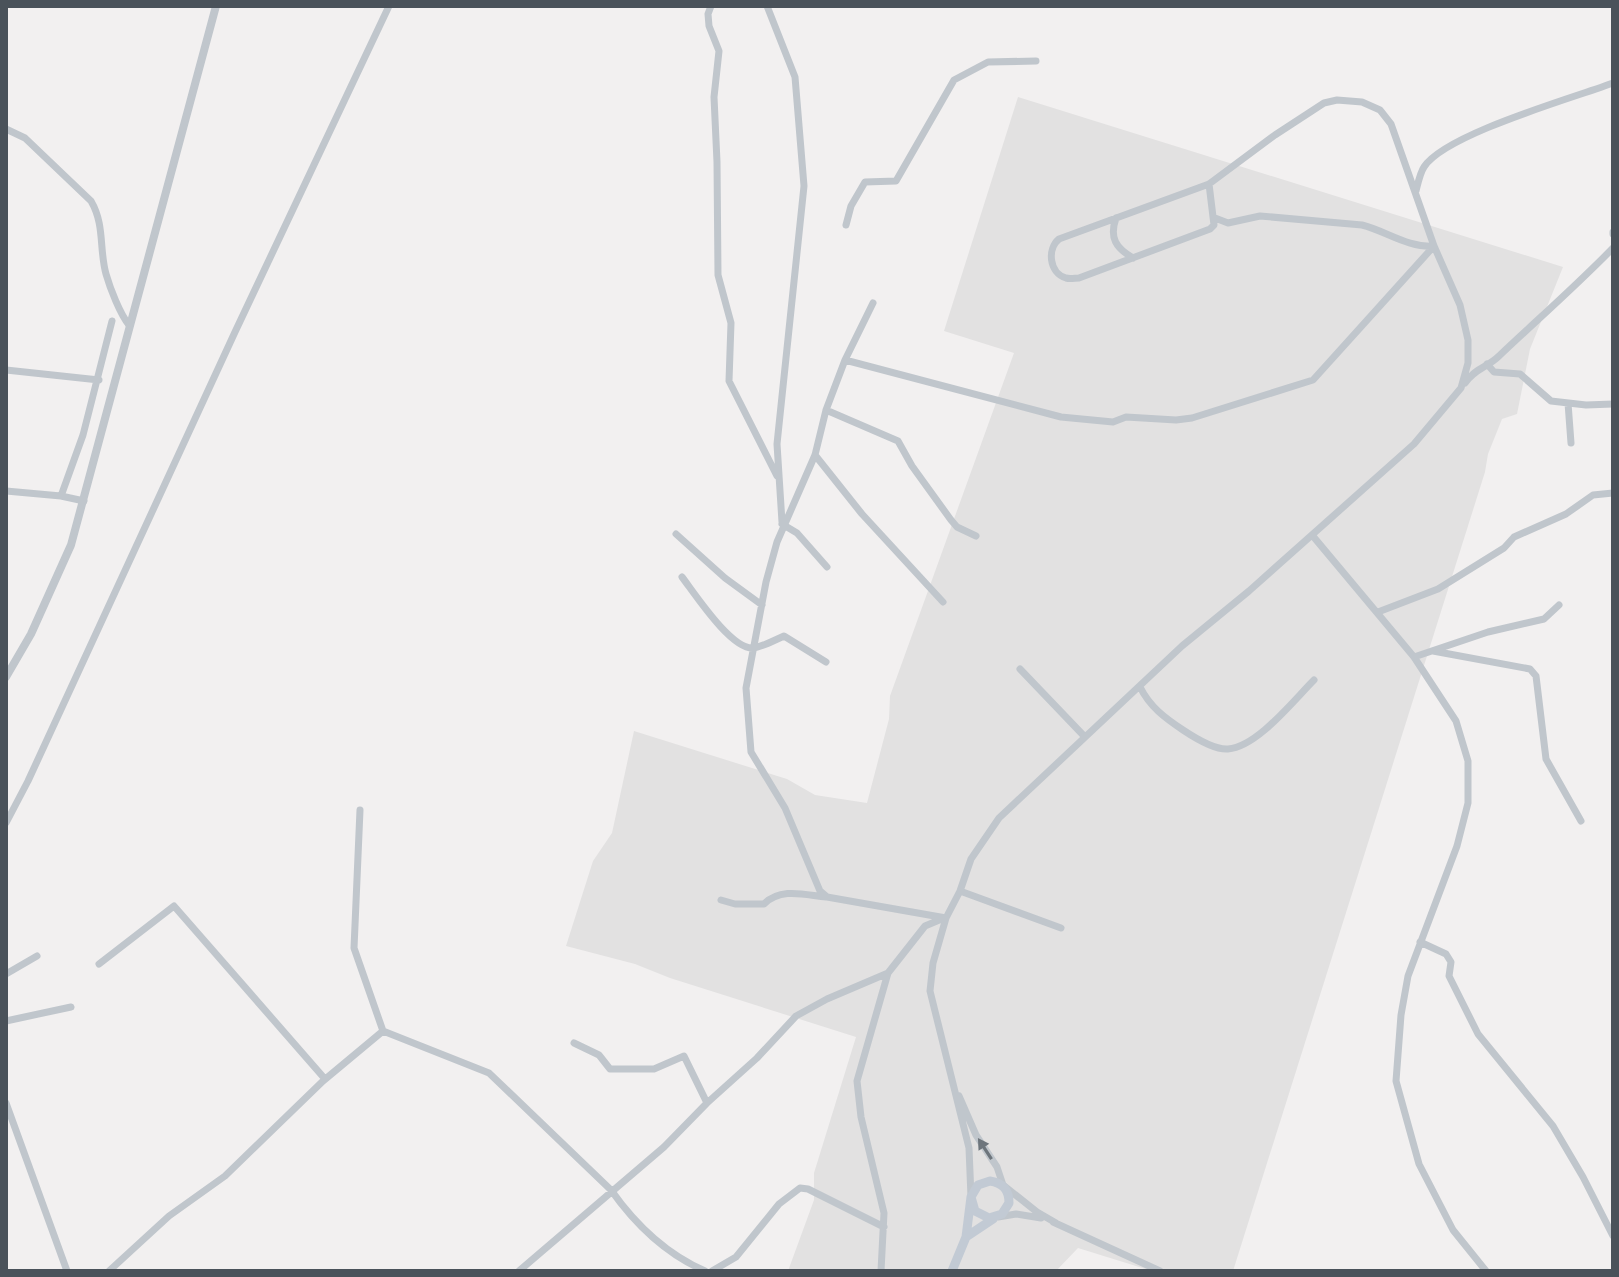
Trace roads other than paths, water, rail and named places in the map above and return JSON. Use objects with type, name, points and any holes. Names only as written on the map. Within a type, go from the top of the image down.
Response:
[{"type":"main road","points":[[952,1271],[966,1237],[971,1197],[978,1185],[997,1182],[1003,1185],[1009,1203],[1006,1209],[966,1237]]},
{"type":"main road","points":[[971,1197],[975,1211],[981,1216],[996,1217]]},
{"type":"street","points":[[6,677],[31,634],[71,545],[216,6]]},
{"type":"street","points":[[6,823],[389,6]]},
{"type":"street","points":[[711,6],[709,26],[719,51],[714,97],[718,275],[731,323],[729,381],[778,478]]},
{"type":"street","points":[[767,6],[795,77],[804,186],[777,444],[782,524]]},
{"type":"street","points":[[846,225],[851,206],[865,182],[896,181],[954,80],[988,62],[1036,61]]},
{"type":"street","points":[[1416,191],[1424,166],[1445,148],[1613,83]]},
{"type":"street","points":[[1209,184],[1215,218],[1214,225],[1204,232],[1079,278],[1065,278],[1057,272],[1050,253],[1052,245],[1070,234],[1209,184],[1324,103],[1362,102],[1380,110],[1391,124],[1434,246],[1460,305],[1468,340],[1468,363],[1461,388]]},
{"type":"street","points":[[6,129],[25,138],[91,201],[98,213],[106,274],[122,317],[129,325]]},
{"type":"street","points":[[1215,218],[1228,223],[1260,216],[1362,225],[1418,247],[1434,246]]},
{"type":"street","points":[[1116,218],[1112,229],[1113,240],[1120,251],[1133,258]]},
{"type":"street","points":[[845,360],[1061,417],[1113,422],[1126,417],[1192,418],[1313,380],[1434,246]]},
{"type":"street","points":[[971,1197],[969,1148],[930,991],[933,963],[946,918],[971,859],[999,818],[1182,646],[1414,444],[1471,373],[1496,359],[1523,331],[1582,281],[1613,248]]},
{"type":"street","points":[[827,897],[820,891],[785,808],[751,752],[746,688],[782,524],[815,455],[826,410],[845,360],[873,303]]},
{"type":"street","points":[[61,496],[83,435],[112,321]]},
{"type":"street","points":[[1487,364],[1494,372],[1520,374],[1551,401],[1613,404]]},
{"type":"street","points":[[6,370],[99,380]]},
{"type":"street","points":[[1568,403],[1571,443]]},
{"type":"street","points":[[826,410],[898,441],[951,520],[957,527],[976,536]]},
{"type":"street","points":[[815,455],[862,514],[943,602]]},
{"type":"street","points":[[6,491],[84,501]]},
{"type":"street","points":[[1378,612],[1438,589],[1504,548],[1514,537],[1566,514],[1593,495],[1613,493]]},
{"type":"street","points":[[782,524],[797,533],[827,567]]},
{"type":"street","points":[[676,534],[725,578],[762,605]]},
{"type":"street","points":[[1312,535],[1414,657],[1456,721],[1468,761],[1468,803],[1457,846],[1408,976],[1401,1015],[1396,1081],[1407,1126],[1424,1174],[1453,1230],[1486,1271]]},
{"type":"street","points":[[682,577],[708,612],[740,646],[753,648],[784,636],[826,662]]},
{"type":"street","points":[[1414,657],[1488,632],[1544,619],[1559,605]]},
{"type":"street","points":[[1433,651],[1530,669],[1536,676],[1546,759],[1581,821]]},
{"type":"street","points":[[1020,669],[1085,737]]},
{"type":"street","points":[[1140,687],[1148,704],[1164,717],[1198,740],[1227,750],[1248,745],[1314,680]]},
{"type":"street","points":[[360,810],[354,948],[383,1031],[489,1073],[611,1190],[622,1208],[642,1229],[705,1271]]},
{"type":"street","points":[[960,891],[1061,928]]},
{"type":"street","points":[[721,900],[735,904],[764,904],[773,895],[782,893],[827,897],[946,918]]},
{"type":"street","points":[[99,964],[174,906],[325,1079]]},
{"type":"street","points":[[881,1271],[884,1213],[861,1117],[857,1081],[888,973],[925,926],[946,918]]},
{"type":"street","points":[[1420,942],[1446,954],[1451,962],[1449,976],[1478,1034],[1553,1126],[1613,1236]]},
{"type":"street","points":[[6,974],[37,956]]},
{"type":"street","points":[[522,1270],[664,1147],[796,1016],[888,973]]},
{"type":"street","points":[[6,1021],[71,1007]]},
{"type":"street","points":[[109,1271],[169,1216],[225,1176],[325,1079],[383,1031]]},
{"type":"street","points":[[574,1043],[599,1055],[610,1069],[654,1069],[684,1056],[707,1103]]},
{"type":"street","points":[[953,1083],[970,1115],[976,1135],[997,1167],[1003,1185],[1056,1223]]},
{"type":"street","points":[[6,1103],[67,1271]]},
{"type":"street","points":[[712,1271],[736,1257],[779,1204],[800,1188],[808,1189],[884,1227]]},
{"type":"street","points":[[996,1217],[1016,1214],[1037,1216],[1160,1271]]},
{"type":"street","points":[[684,1271],[686,1260]]}]
